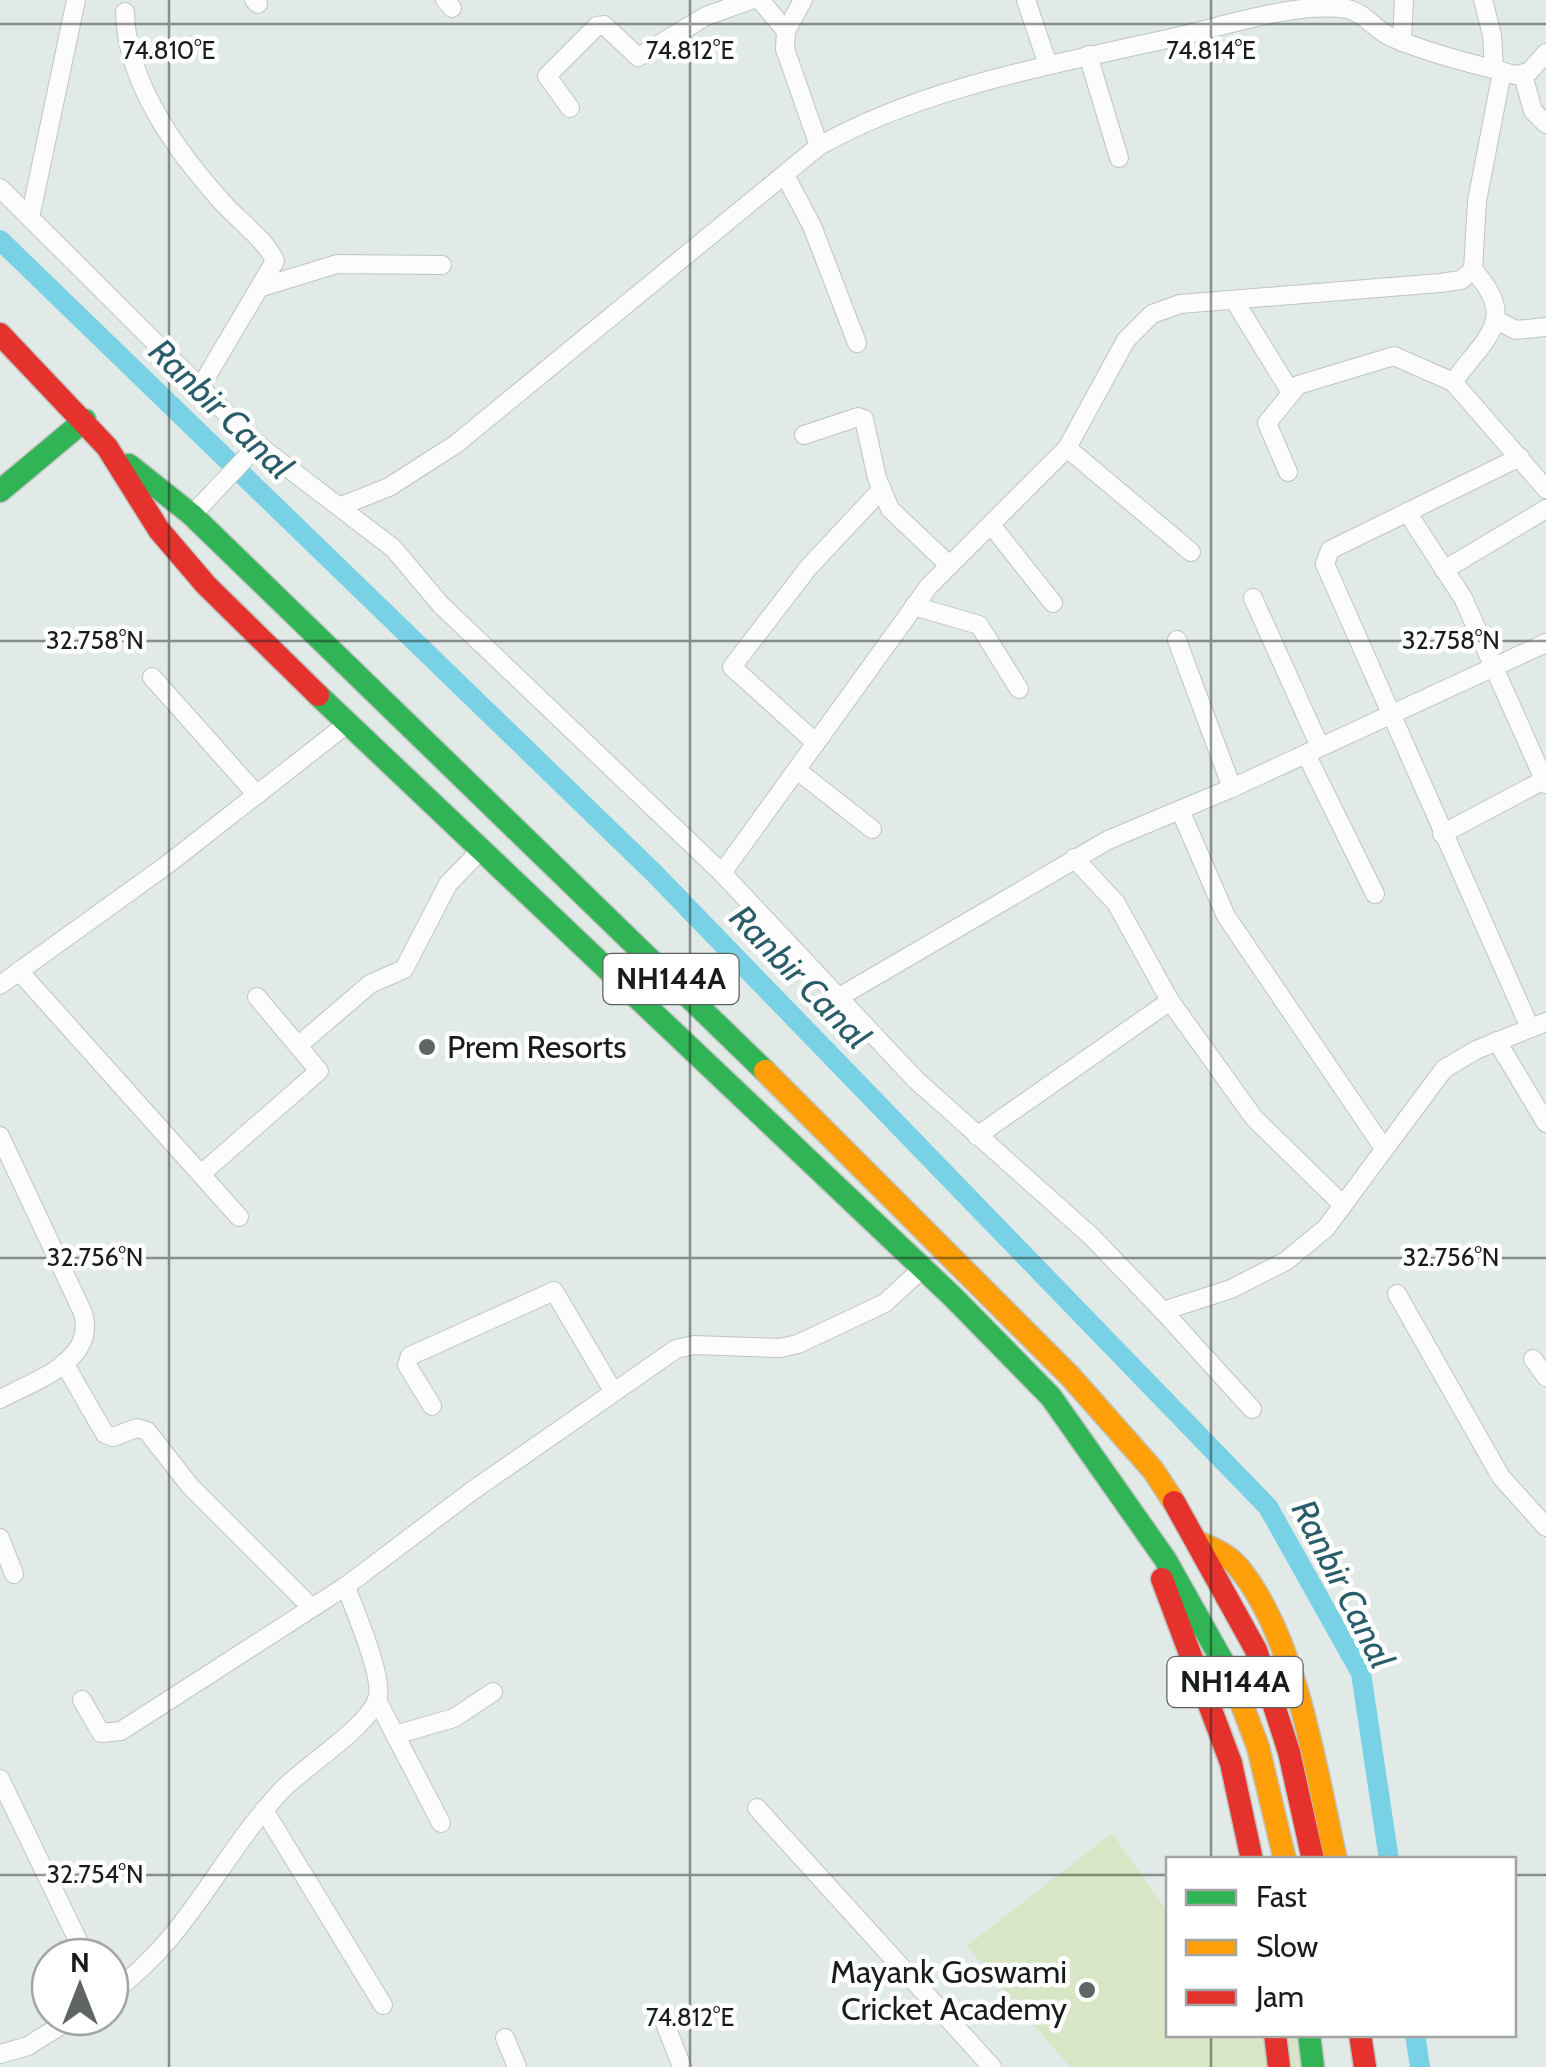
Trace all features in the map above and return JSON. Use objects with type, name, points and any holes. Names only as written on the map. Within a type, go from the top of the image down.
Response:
[{"type":"main road","name":"NH144A","points":[[0,334],[107,447],[192,516],[746,1052],[1070,1376],[1153,1470],[1200,1543],[1256,1650],[1289,1752],[1312,1857]]},
{"type":"main road","points":[[0,491],[84,420]]},
{"type":"main road","points":[[107,447],[178,554],[347,724],[922,1268],[1051,1397],[1139,1525],[1207,1692],[1231,1763],[1251,1857]]},
{"type":"main road","name":"NH144A","points":[[1139,1525],[1165,1559],[1224,1658],[1258,1747],[1284,1857]]},
{"type":"main road","points":[[1200,1543],[1224,1553],[1242,1571],[1272,1632],[1310,1749],[1335,1857]]},
{"type":"main road","points":[[1274,2037],[1278,2067]]},
{"type":"main road","points":[[1308,2037],[1312,2067]]},
{"type":"main road","points":[[1332,2037],[1335,2067]]},
{"type":"main road","points":[[1360,2037],[1365,2067]]},
{"type":"street","points":[[30,218],[76,0]]},
{"type":"street","points":[[570,108],[547,76],[597,26],[604,25],[638,57],[706,16],[751,0]]},
{"type":"street","points":[[760,0],[786,31]]},
{"type":"street","points":[[803,0],[786,31],[788,63],[819,146]]},
{"type":"street","points":[[1026,0],[1047,62]]},
{"type":"street","points":[[1402,42],[1404,0]]},
{"type":"street","points":[[1453,382],[1498,322],[1496,297],[1473,270],[1477,201],[1498,70],[1483,0]]},
{"type":"street","points":[[341,506],[389,487],[456,444],[819,146],[864,124],[1047,62],[1088,55],[1251,9],[1335,4],[1354,10],[1377,31],[1402,42],[1522,75]]},
{"type":"street","points":[[125,12],[128,41],[145,93],[220,200],[274,256],[262,287],[200,386]]},
{"type":"street","points":[[1522,75],[1546,53]]},
{"type":"street","points":[[1088,55],[1118,158]]},
{"type":"street","points":[[1522,75],[1533,111],[1546,124]]},
{"type":"street","points":[[786,176],[812,226],[857,343]]},
{"type":"street","points":[[0,188],[258,446],[392,548],[441,605],[722,873],[916,1080],[1092,1236],[1252,1409]]},
{"type":"street","points":[[262,287],[337,264],[442,265]]},
{"type":"street","points":[[722,873],[914,606],[949,565],[1067,448],[1114,356],[1152,314],[1180,304],[1440,283],[1461,280],[1473,270]]},
{"type":"street","points":[[1234,300],[1290,391]]},
{"type":"street","points":[[1498,322],[1516,330],[1546,327]]},
{"type":"street","points":[[1288,472],[1267,423],[1286,402],[1290,391],[1308,381],[1394,356],[1453,382],[1546,489]]},
{"type":"street","points":[[804,434],[858,417],[864,419],[881,490],[890,509],[949,565]]},
{"type":"street","points":[[192,516],[258,446]]},
{"type":"street","points":[[1067,448],[1191,552]]},
{"type":"street","points":[[1163,1311],[1231,1289],[1286,1261],[1326,1228],[1444,1068],[1538,1025],[1442,834],[1324,564],[1330,550],[1520,458]]},
{"type":"street","points":[[816,743],[732,665],[808,568],[881,490]]},
{"type":"street","points":[[1444,570],[1546,508]]},
{"type":"street","points":[[1408,512],[1463,598],[1545,782],[1442,834]]},
{"type":"street","points":[[992,526],[1054,603]]},
{"type":"street","points":[[1252,598],[1374,894]]},
{"type":"street","points":[[914,606],[980,625],[1019,690]]},
{"type":"street","points":[[1177,640],[1232,788]]},
{"type":"street","points":[[841,996],[1074,858],[1546,643]]},
{"type":"street","points":[[152,678],[256,795]]},
{"type":"street","points":[[0,985],[347,724]]},
{"type":"street","points":[[798,771],[872,828]]},
{"type":"street","points":[[1180,810],[1226,916],[1383,1147]]},
{"type":"street","points":[[299,1045],[370,984],[404,969],[448,884],[480,851]]},
{"type":"street","points":[[1074,858],[1116,903],[1170,1001],[1254,1118],[1343,1205]]},
{"type":"street","points":[[19,971],[238,1217]]},
{"type":"street","points":[[200,1174],[318,1075],[319,1068],[257,997]]},
{"type":"street","points":[[976,1136],[1170,1001]]},
{"type":"street","points":[[1497,1041],[1546,1122]]},
{"type":"street","points":[[0,1136],[83,1313],[84,1344],[64,1362],[0,1400]]},
{"type":"street","points":[[82,1700],[101,1733],[112,1735],[346,1586],[614,1391],[683,1346],[780,1348],[798,1344],[885,1303],[922,1268]]},
{"type":"street","points":[[432,1406],[408,1365],[410,1356],[554,1291],[614,1391]]},
{"type":"street","points":[[1397,1294],[1501,1477],[1546,1527]]},
{"type":"street","points":[[1532,1360],[1546,1377]]},
{"type":"street","points":[[64,1362],[105,1434],[113,1437],[138,1428],[146,1431],[190,1486],[312,1608]]},
{"type":"street","points":[[0,1538],[14,1574]]},
{"type":"street","points":[[346,1586],[374,1674],[377,1700],[441,1824]]},
{"type":"street","points":[[395,1734],[454,1718],[493,1692]]},
{"type":"street","points":[[130,1978],[162,1952],[264,1810],[300,1771],[369,1713],[377,1700]]},
{"type":"street","points":[[0,1779],[76,1937]]},
{"type":"street","points":[[757,1808],[992,2067]]},
{"type":"street","points":[[264,1810],[383,2005]]},
{"type":"street","points":[[664,2021],[682,2067]]},
{"type":"street","points":[[0,2054],[20,2050],[41,2037]]},
{"type":"street","points":[[505,2038],[517,2067]]},
{"type":"green space","name":"Mayank Goswami Cricket Academy","points":[[1112,1833],[1166,1910],[1166,2037],[1300,2037],[1310,2067],[1070,2067],[967,1946]]},
{"type":"waterway","name":"Ranbir Canal","points":[[0,240],[654,873],[1268,1507],[1361,1673],[1389,1857]]},
{"type":"waterway","name":"Ranbir Canal","points":[[1415,2037],[1420,2067]]},
{"type":"traffic: fast","points":[[0,491],[85,420]]},
{"type":"traffic: fast","points":[[129,465],[192,515],[765,1071]]},
{"type":"traffic: fast","points":[[318,695],[953,1297],[1051,1397],[1165,1559],[1232,1678]]},
{"type":"traffic: fast","points":[[1309,2037],[1313,2067]]},
{"type":"traffic: slow","points":[[765,1071],[1070,1376],[1153,1470],[1174,1502]]},
{"type":"traffic: slow","points":[[1200,1543],[1226,1556],[1239,1568],[1276,1631],[1302,1708],[1335,1857]]},
{"type":"traffic: slow","points":[[1232,1678],[1258,1747],[1284,1857]]},
{"type":"traffic: jam","points":[[0,334],[107,447],[159,530],[206,585],[318,695]]},
{"type":"traffic: jam","points":[[1174,1502],[1256,1650],[1289,1752],[1312,1857]]},
{"type":"traffic: jam","points":[[1162,1579],[1231,1763],[1251,1857]]},
{"type":"traffic: jam","points":[[1275,2037],[1279,2067]]},
{"type":"traffic: jam","points":[[1360,2037],[1365,2067]]},
{"type":"place","name":"Prem Resorts","points":[[427,1047]]},
{"type":"place","name":"Mayank Goswami Cricket Academy","points":[[1087,1990]]}]
